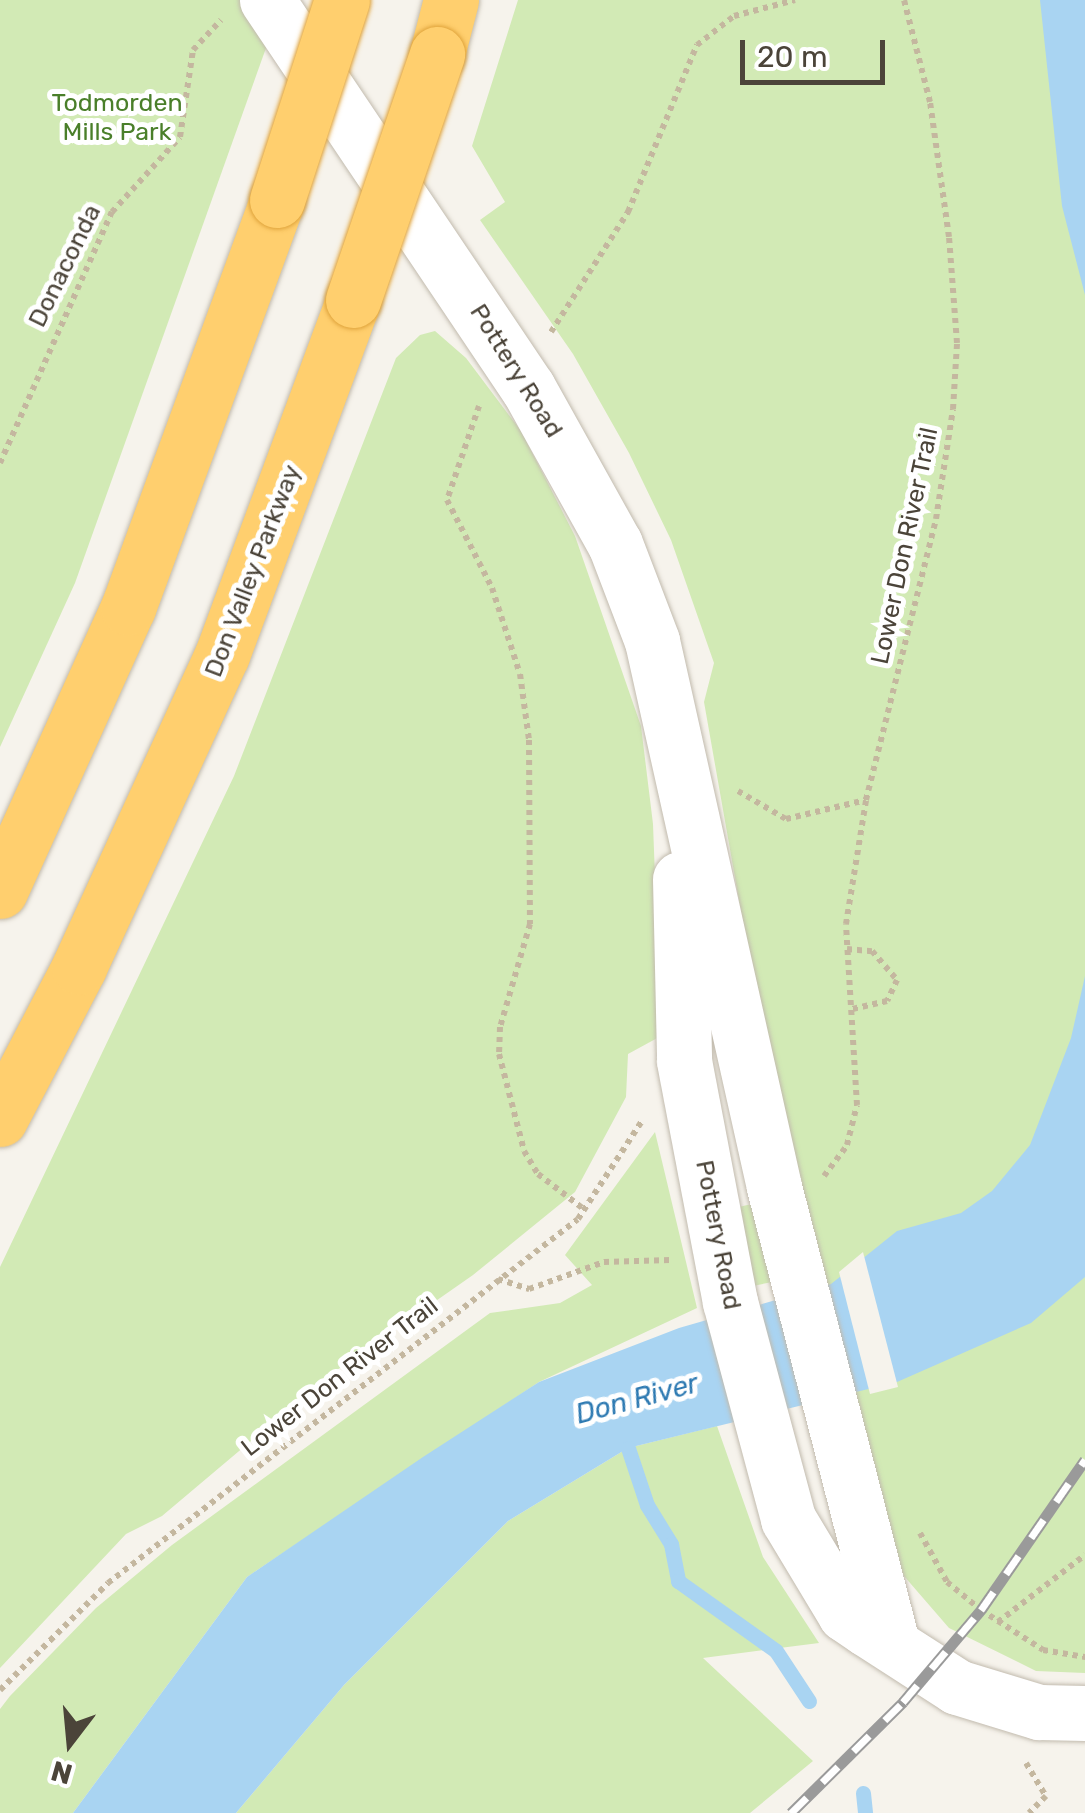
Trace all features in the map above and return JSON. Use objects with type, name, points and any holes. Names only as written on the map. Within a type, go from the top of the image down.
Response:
[{"type":"highway","points":[[0,891],[128,608],[277,200],[342,0]]},
{"type":"highway","name":"Don Valley Parkway","points":[[0,1119],[78,967],[222,655],[353,300],[437,54],[451,0]]},
{"type":"street","name":"Pottery Road","points":[[249,5],[533,359],[615,544],[652,640],[680,781],[797,1281],[846,1482],[891,1640]]},
{"type":"street","name":"Pottery Road","points":[[680,781],[684,1061],[730,1302],[778,1495],[845,1614],[891,1640],[958,1688],[1039,1712],[1085,1713]]},
{"type":"path","points":[[585,1210],[538,1174],[524,1151],[499,1054],[530,924],[527,708],[492,588],[447,500],[480,405],[533,359],[628,212],[697,45],[734,16],[796,0]]},
{"type":"path","name":"Lower Don River Trail","points":[[823,1177],[847,1145],[857,1105],[846,948],[866,800],[936,519],[957,343],[930,102],[904,0]]},
{"type":"path","name":"Donaconda","points":[[0,463],[112,212],[180,137],[193,50],[249,5]]},
{"type":"path","points":[[733,786],[786,819],[866,800]]},
{"type":"path","points":[[846,948],[872,951],[897,980],[887,1001],[849,1010]]},
{"type":"path","name":"Lower Don River Trail","points":[[0,1690],[108,1583],[585,1210],[650,1100]]},
{"type":"path","points":[[498,1278],[529,1289],[604,1262],[686,1263]]},
{"type":"path","points":[[914,1516],[947,1582],[998,1622],[1043,1650],[1085,1656]]},
{"type":"path","points":[[998,1622],[1085,1555]]},
{"type":"path","points":[[1028,1813],[1046,1796],[1024,1760],[1029,1748]]},
{"type":"green space","name":"Todmorden Mills Park","points":[[0,0],[263,0],[266,48],[75,583],[0,747]]},
{"type":"green space","points":[[518,0],[1085,0],[1085,1673],[1036,1671],[949,1628],[904,1576],[885,1531],[783,1150],[704,702],[714,663],[671,540],[629,453],[573,354],[480,220],[505,202],[472,146]]},
{"type":"green space","points":[[435,331],[466,358],[521,431],[575,536],[641,726],[653,824],[661,1036],[628,1054],[626,1097],[575,1192],[473,1275],[327,1377],[162,1516],[126,1534],[0,1668],[0,1267],[234,776],[396,358],[420,335]]},
{"type":"green space","points":[[655,1132],[697,1308],[539,1382],[247,1577],[73,1813],[0,1813],[0,1709],[10,1696],[96,1608],[172,1545],[490,1313],[560,1303],[592,1285],[565,1255]]},
{"type":"green space","points":[[756,1203],[777,1281],[748,1287],[730,1209]]},
{"type":"green space","points":[[717,1426],[763,1557],[819,1643],[703,1658],[813,1761],[750,1813],[236,1813],[344,1685],[508,1521],[628,1448]]},
{"type":"water","points":[[1040,0],[1085,0],[1085,295],[1062,206]]},
{"type":"water","name":"Don River","points":[[1085,976],[1085,1277],[1031,1323],[897,1382],[628,1448],[508,1521],[344,1685],[236,1813],[73,1813],[247,1577],[423,1457],[539,1382],[679,1328],[831,1284],[897,1231],[961,1213],[992,1191],[1030,1145],[1071,1038]]},
{"type":"pier","points":[[863,1252],[898,1387],[870,1394],[839,1272]]},
{"type":"waterway","points":[[628,1448],[647,1505],[671,1544],[678,1581],[776,1651],[809,1701]]},
{"type":"waterway","points":[[863,1793],[865,1813]]},
{"type":"railway","points":[[791,1813],[903,1702],[981,1610],[1085,1460]]}]
